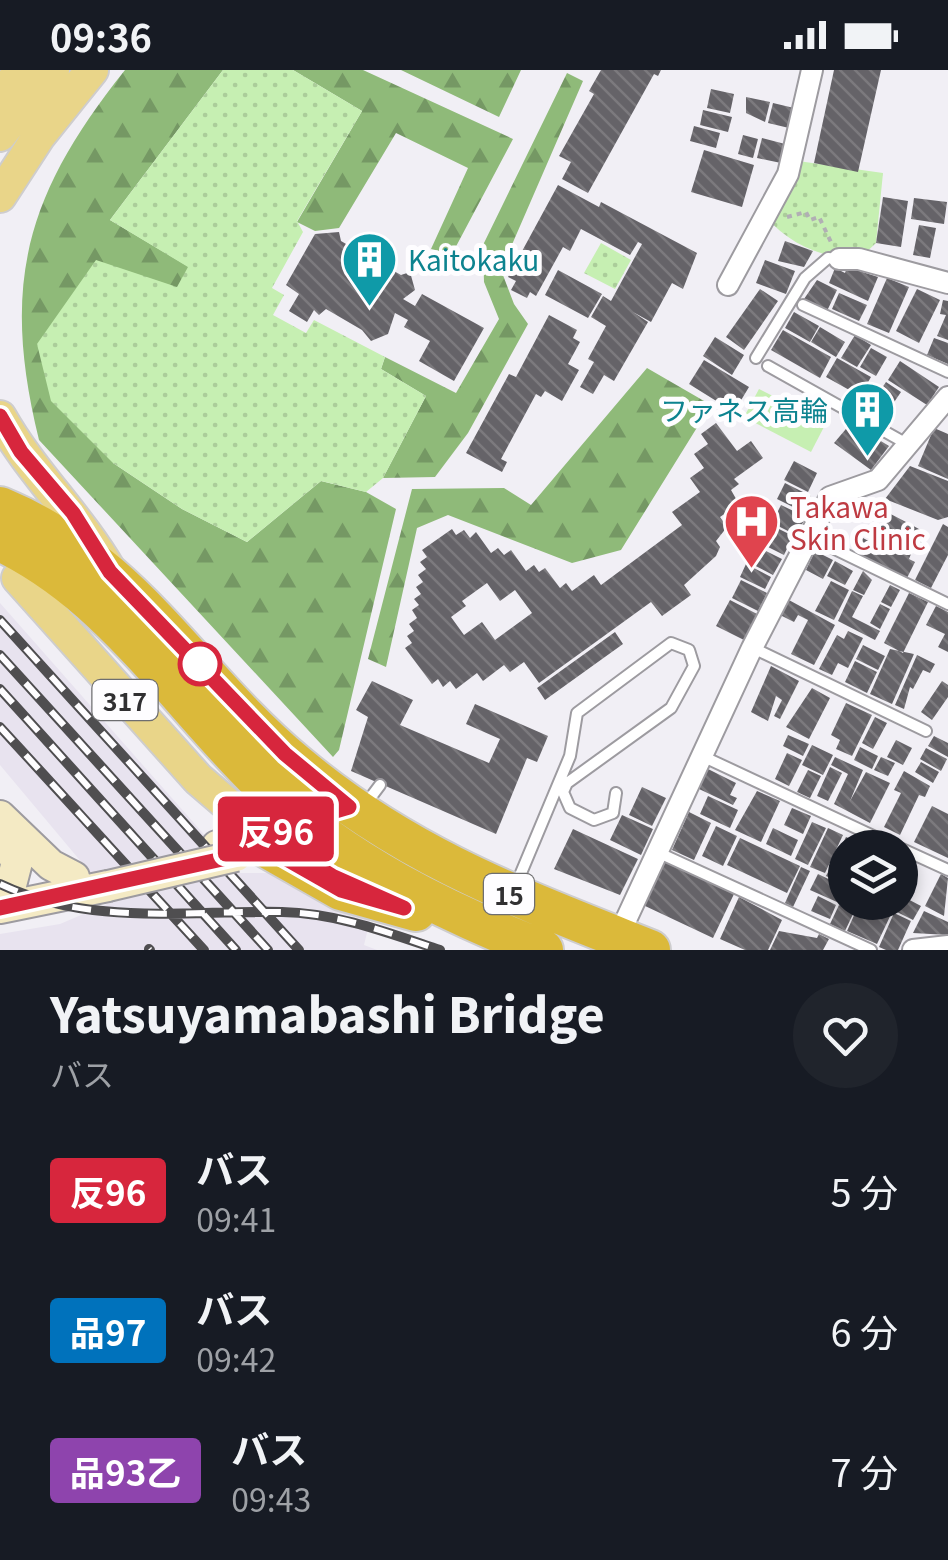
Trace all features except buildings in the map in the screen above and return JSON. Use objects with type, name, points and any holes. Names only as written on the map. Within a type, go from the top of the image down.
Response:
[{"type":"highway","name":"15","points":[[2,520],[50,531],[110,572],[294,762],[460,874],[634,944]]},
{"type":"highway","points":[[2,520],[34,557],[88,596],[268,790],[259,840],[332,876],[527,944]]},
{"type":"highway","points":[[365,807],[364,844],[420,905]]},
{"type":"main road","points":[[0,96],[22,70]]},
{"type":"main road","points":[[0,135],[53,70]]},
{"type":"main road","points":[[0,196],[39,136],[92,70]]},
{"type":"main road","points":[[0,416],[21,452],[73,513],[110,572]]},
{"type":"main road","points":[[2,520],[26,480],[21,452]]},
{"type":"main road","name":"317","points":[[18,578],[198,779],[259,840]]},
{"type":"street","points":[[728,285],[788,174],[812,70]]},
{"type":"street","points":[[839,258],[860,259],[948,283]]},
{"type":"street","points":[[634,944],[658,852],[752,648],[830,496],[878,480],[908,444],[940,420],[948,397]]},
{"type":"street","points":[[259,840],[314,798],[294,762]]},
{"type":"street","points":[[3,896],[259,840],[365,807]]},
{"type":"street","points":[[0,816],[51,866],[92,878]]},
{"type":"street","points":[[0,834],[18,862],[3,896]]},
{"type":"street","points":[[3,896],[44,900],[92,878]]},
{"type":"street","points":[[913,950],[948,946]]},
{"type":"lane","points":[[756,358],[805,278],[828,258],[839,258]]},
{"type":"lane","points":[[802,306],[948,372]]},
{"type":"lane","points":[[768,366],[908,444]]},
{"type":"lane","points":[[809,536],[948,604]]},
{"type":"lane","points":[[512,895],[570,756],[576,713],[670,643],[688,650],[694,666],[671,708],[556,790]]},
{"type":"lane","points":[[752,648],[926,731]]},
{"type":"lane","points":[[702,756],[861,830]]},
{"type":"lane","points":[[568,782],[563,792],[570,808],[594,820],[613,813],[616,793]]},
{"type":"lane","points":[[658,852],[871,950]]},
{"type":"lane","points":[[918,856],[948,870]]},
{"type":"path","points":[[774,199],[781,203],[784,197],[789,199],[786,217],[806,212],[810,220],[820,214],[824,226]]},
{"type":"shaded area","points":[[0,603],[238,873],[268,873],[325,906],[370,920],[364,945],[377,950],[0,950],[0,934],[60,924],[114,901],[0,765]]},
{"type":"green space","points":[[125,70],[223,70],[110,220],[189,267],[113,463],[182,509],[247,542],[321,481],[366,492],[396,509],[339,750],[333,757],[39,440],[27,384],[22,333],[23,286],[31,242],[44,199],[65,157]]},
{"type":"green space","points":[[223,70],[293,70],[362,111],[297,221],[303,232],[272,288],[284,295],[273,315],[306,333],[314,320],[385,357],[381,369],[426,396],[383,478],[366,492],[321,481],[247,542],[182,509],[113,463],[51,401],[37,344],[96,260],[177,287],[188,267],[110,220]]},
{"type":"green space","points":[[293,70],[363,70],[513,139],[452,254],[431,249],[468,168],[396,133],[339,228],[315,231],[297,222],[362,111]]},
{"type":"green space","points":[[401,70],[521,70],[499,117]]},
{"type":"green space","points":[[567,73],[583,81],[501,270],[514,304],[528,324],[468,433],[435,477],[383,478],[426,396],[381,369],[385,357],[456,393],[499,319],[484,282],[483,245]]},
{"type":"green space","points":[[791,160],[883,173],[876,243],[859,259],[808,248],[785,235],[765,216]]},
{"type":"green space","points":[[601,243],[631,260],[615,289],[584,273]]},
{"type":"green space","points":[[647,368],[711,405],[621,550],[572,563],[448,515],[417,528],[386,667],[368,659],[412,489],[504,488],[531,505]]},
{"type":"green space","points":[[759,389],[826,423],[811,452],[744,417]]},
{"type":"railway","points":[[0,620],[299,950]]},
{"type":"railway","points":[[0,655],[268,950]]},
{"type":"railway","points":[[0,689],[236,950]]},
{"type":"railway","points":[[0,727],[204,950]]},
{"type":"railway","points":[[0,884],[34,897],[104,911],[282,912],[323,916],[440,950]]},
{"type":"bus line","name":"反96","points":[[0,416],[21,452],[73,513],[110,572],[260,730],[349,807],[261,833],[332,876],[404,908],[341,890],[262,845],[236,856],[0,908]]},
{"type":"place","name":"Kaitokaku","points":[[369,308]]},
{"type":"place","name":"ファネス高輪","points":[[867,458]]},
{"type":"place","name":"Takawa Skin Clinic","points":[[751,571]]}]
